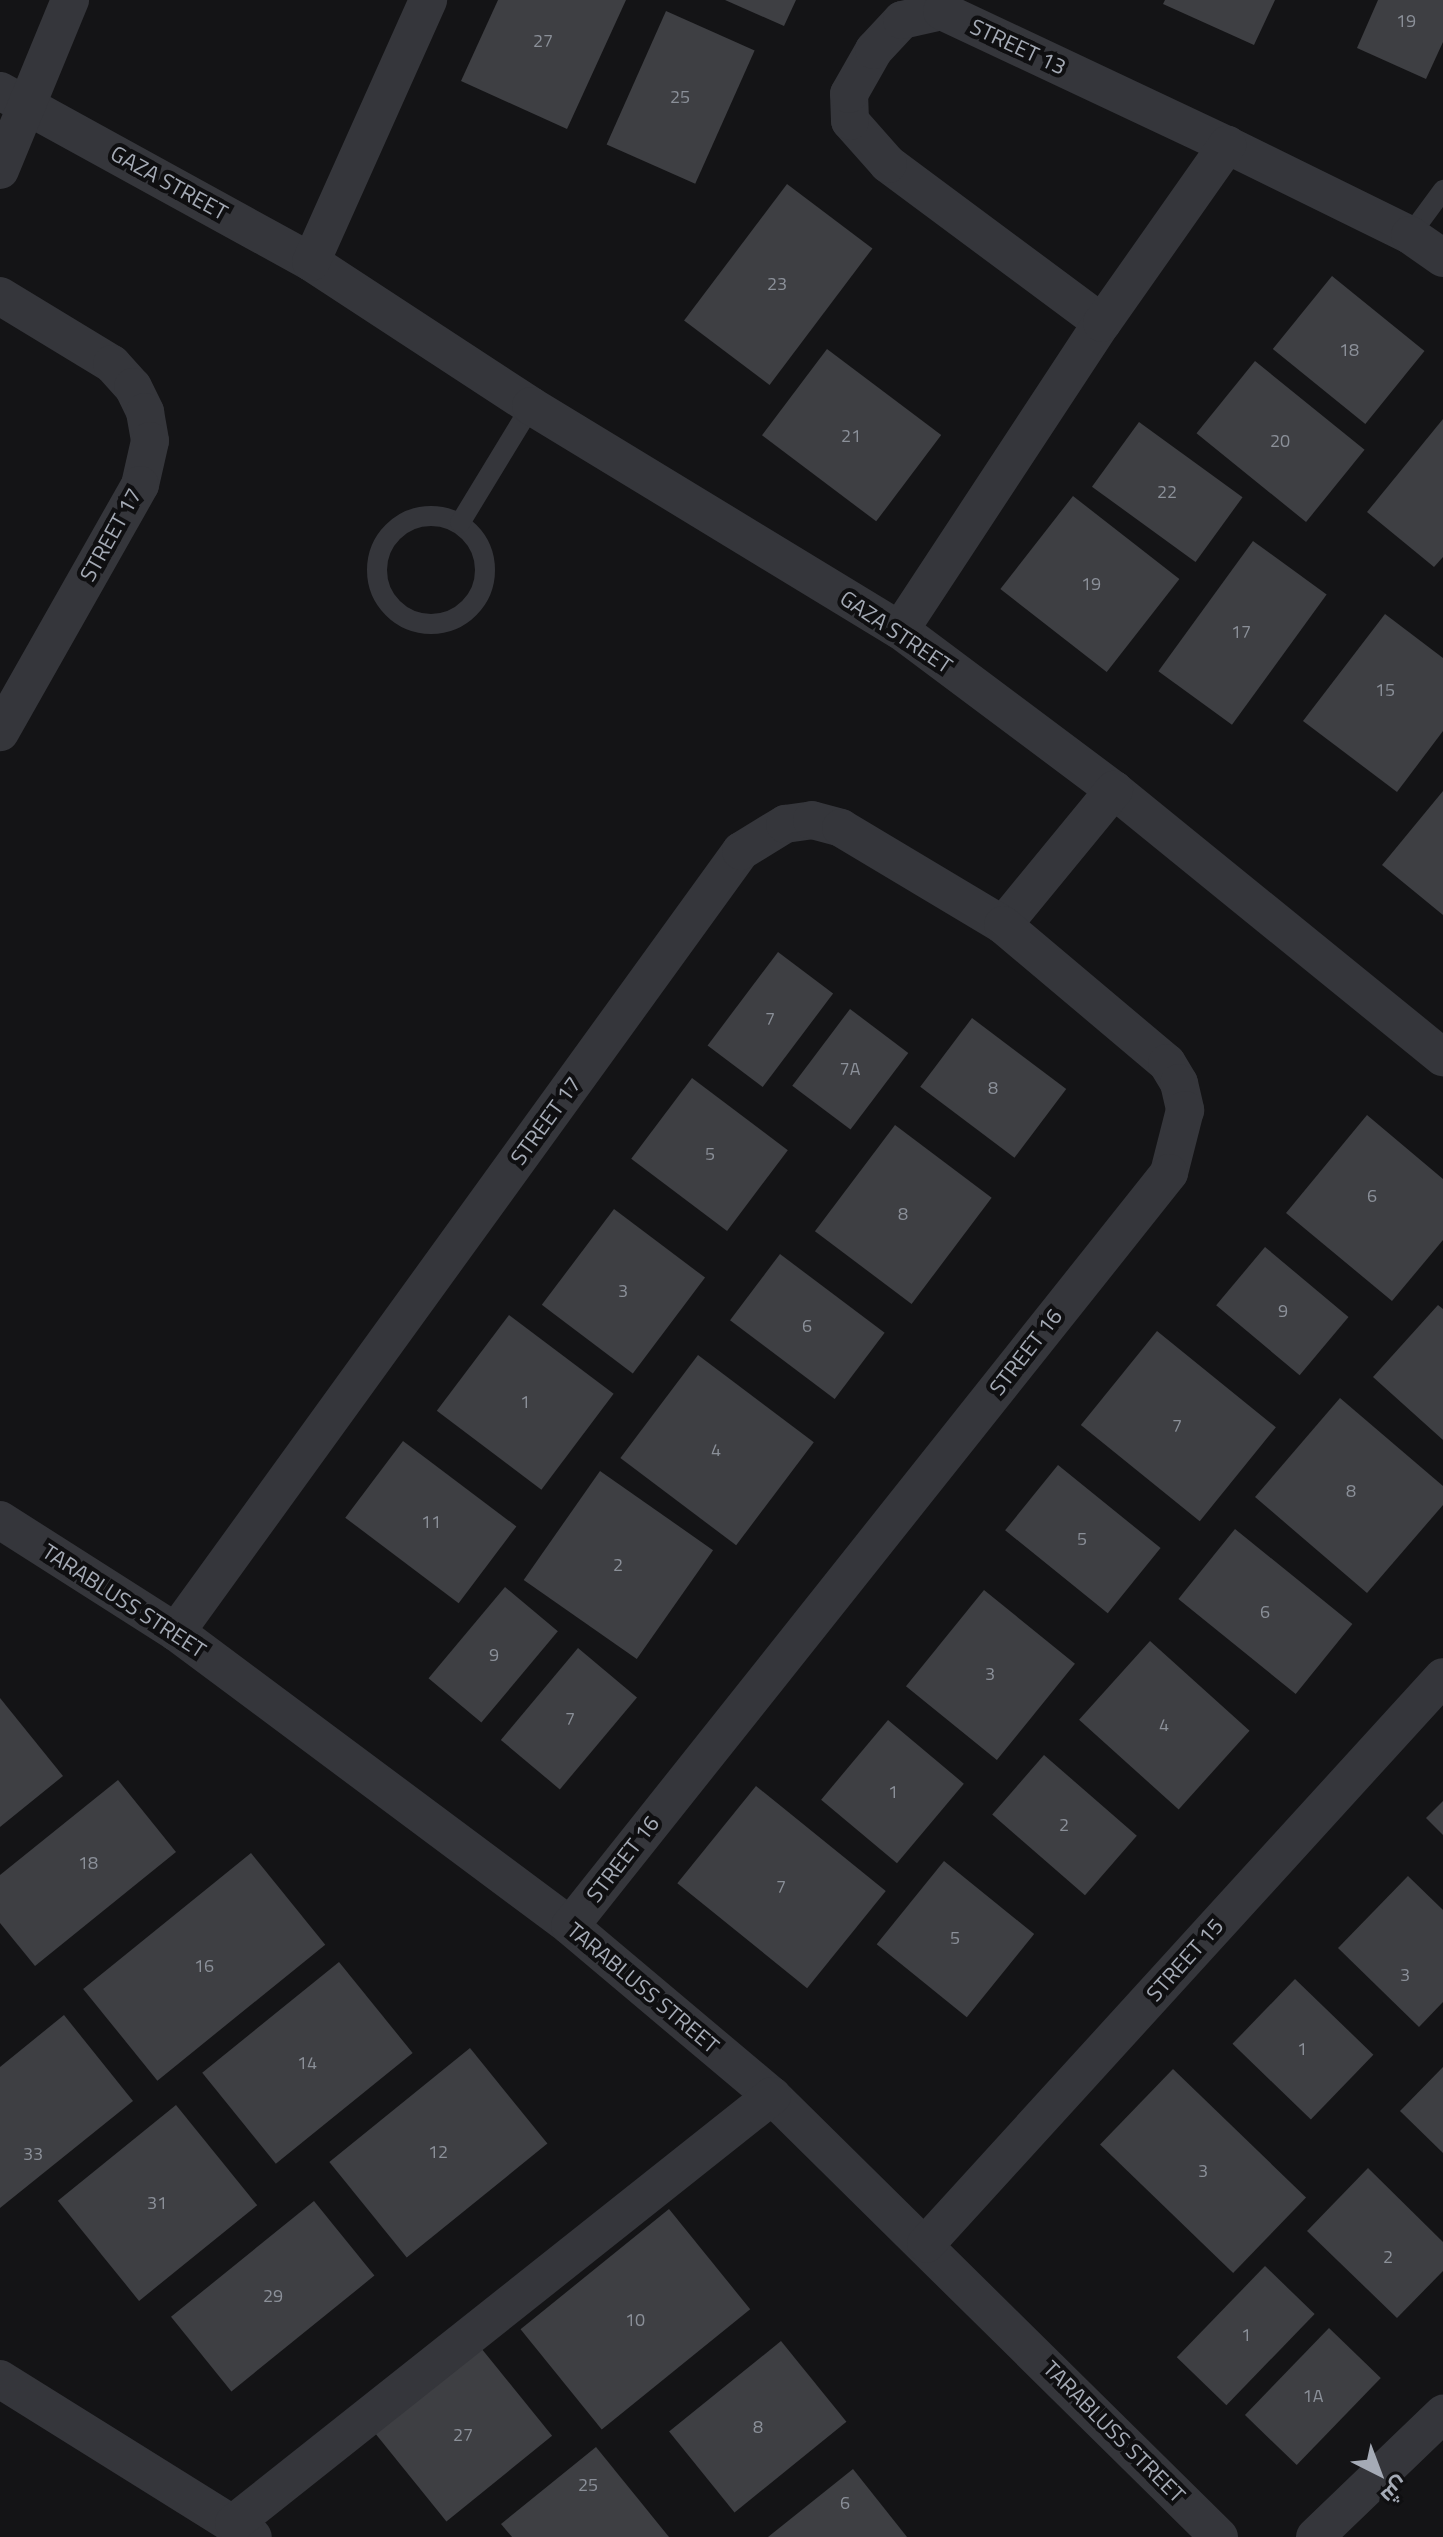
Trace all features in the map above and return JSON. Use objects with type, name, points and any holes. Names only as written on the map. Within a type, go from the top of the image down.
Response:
[{"type":"street","points":[[0,170],[14,98],[70,0]]},
{"type":"street","points":[[311,262],[428,0]]},
{"type":"street","name":"STREET 13","points":[[1102,323],[866,143],[850,121],[849,94],[874,50],[902,20],[942,11],[1410,235],[1443,258]]},
{"type":"street","name":"GAZA STREET","points":[[14,98],[311,262],[531,406],[900,630],[1114,790],[1443,1057]]},
{"type":"street","points":[[900,630],[1102,323],[1227,145]]},
{"type":"street","name":"STREET 17","points":[[0,296],[112,364],[133,387],[145,412],[150,441],[140,485],[0,732]]},
{"type":"street","points":[[1003,925],[1114,790]]},
{"type":"street","name":"STREET 17","points":[[176,1632],[741,851],[785,824],[812,820],[841,828],[1003,925]]},
{"type":"street","name":"STREET 16","points":[[570,1926],[1169,1173],[1185,1110],[1179,1083],[1167,1063],[1003,925]]},
{"type":"street","name":"TARABLUSS STREET","points":[[0,1520],[176,1632],[570,1926],[772,2096],[926,2244],[1219,2537]]},
{"type":"street","name":"STREET 15","points":[[926,2244],[1443,1677]]},
{"type":"street","points":[[0,2379],[243,2530],[772,2096]]},
{"type":"street","points":[[1315,2537],[1443,2414]]},
{"type":"lane","points":[[1410,235],[1443,190]]},
{"type":"lane","points":[[460,523],[531,406]]},
{"type":"lane","points":[[420,517],[460,523],[477,543],[485,566],[476,599],[465,612],[434,624],[402,616],[389,605],[377,580],[385,540],[420,517]]},
{"type":"building","points":[[498,0],[626,0],[567,129],[461,81]]},
{"type":"building","points":[[725,0],[796,0],[784,26]]},
{"type":"building","points":[[1165,0],[1275,0],[1254,45],[1163,4]]},
{"type":"building","points":[[1378,0],[1443,0],[1443,42],[1426,79],[1357,48]]},
{"type":"building","points":[[666,11],[755,50],[695,184],[607,144]]},
{"type":"building","points":[[787,184],[872,248],[770,385],[684,321]]},
{"type":"building","points":[[1332,276],[1424,351],[1365,424],[1273,349]]},
{"type":"building","points":[[827,349],[941,435],[876,521],[762,435]]},
{"type":"building","points":[[1255,361],[1365,450],[1306,522],[1196,433]]},
{"type":"building","points":[[1443,419],[1443,557],[1434,567],[1367,512]]},
{"type":"building","points":[[1139,422],[1243,497],[1196,562],[1092,487]]},
{"type":"building","points":[[1073,496],[1179,579],[1107,672],[1000,589]]},
{"type":"building","points":[[1253,541],[1327,594],[1232,725],[1158,671]]},
{"type":"building","points":[[1385,614],[1443,658],[1443,731],[1397,792],[1303,721]]},
{"type":"building","points":[[1443,791],[1443,915],[1382,865]]},
{"type":"building","points":[[778,952],[833,994],[763,1087],[708,1045]]},
{"type":"building","points":[[850,1009],[908,1053],[851,1130],[792,1086]]},
{"type":"building","points":[[972,1018],[1066,1089],[1014,1158],[920,1087]]},
{"type":"building","points":[[692,1078],[788,1150],[727,1231],[631,1159]]},
{"type":"building","points":[[1367,1115],[1443,1179],[1443,1240],[1392,1301],[1286,1213]]},
{"type":"building","points":[[895,1125],[992,1198],[912,1304],[815,1231]]},
{"type":"building","points":[[614,1209],[705,1278],[633,1373],[542,1305]]},
{"type":"building","points":[[1265,1247],[1348,1317],[1300,1375],[1216,1305]]},
{"type":"building","points":[[780,1254],[885,1333],[835,1399],[730,1320]]},
{"type":"building","points":[[1438,1305],[1443,1309],[1443,1440],[1373,1377]]},
{"type":"building","points":[[509,1315],[614,1394],[541,1490],[437,1411]]},
{"type":"building","points":[[1157,1331],[1276,1427],[1200,1521],[1081,1425]]},
{"type":"building","points":[[698,1355],[814,1442],[736,1545],[620,1458]]},
{"type":"building","points":[[1340,1398],[1443,1486],[1443,1505],[1367,1593],[1255,1497]]},
{"type":"building","points":[[403,1441],[516,1526],[459,1603],[345,1518]]},
{"type":"building","points":[[1058,1465],[1161,1548],[1108,1613],[1005,1530]]},
{"type":"building","points":[[600,1471],[713,1550],[637,1659],[524,1580]]},
{"type":"building","points":[[1235,1529],[1352,1624],[1296,1694],[1178,1599]]},
{"type":"building","points":[[505,1587],[558,1631],[481,1723],[429,1678]]},
{"type":"building","points":[[984,1590],[1075,1664],[997,1760],[906,1686]]},
{"type":"building","points":[[1150,1641],[1250,1731],[1179,1809],[1079,1720]]},
{"type":"building","points":[[578,1648],[637,1697],[560,1789],[501,1740]]},
{"type":"building","points":[[0,1698],[63,1776],[0,1827]]},
{"type":"building","points":[[888,1720],[964,1784],[897,1863],[821,1800]]},
{"type":"building","points":[[1044,1755],[1137,1836],[1085,1895],[992,1815]]},
{"type":"building","points":[[118,1780],[176,1852],[35,1966],[0,1923],[0,1875]]},
{"type":"building","points":[[756,1786],[886,1891],[807,1988],[677,1883]]},
{"type":"building","points":[[1443,1801],[1443,1835],[1426,1818]]},
{"type":"building","points":[[251,1853],[325,1945],[157,2081],[83,1989]]},
{"type":"building","points":[[944,1861],[1034,1934],[967,2017],[877,1944]]},
{"type":"building","points":[[1408,1876],[1443,1910],[1443,2002],[1419,2027],[1338,1948]]},
{"type":"building","points":[[339,1962],[413,2053],[276,2164],[202,2073]]},
{"type":"building","points":[[1295,1979],[1373,2055],[1311,2119],[1232,2044]]},
{"type":"building","points":[[64,2015],[133,2101],[0,2208],[0,2067]]},
{"type":"building","points":[[470,2048],[547,2144],[407,2257],[329,2162]]},
{"type":"building","points":[[1443,2067],[1443,2153],[1400,2111]]},
{"type":"building","points":[[1173,2069],[1306,2198],[1233,2273],[1100,2145]]},
{"type":"building","points":[[176,2105],[257,2205],[139,2301],[58,2201]]},
{"type":"building","points":[[1368,2168],[1443,2242],[1443,2271],[1397,2318],[1307,2231]]},
{"type":"building","points":[[314,2201],[374,2276],[231,2391],[171,2317]]},
{"type":"building","points":[[669,2209],[750,2309],[602,2429],[521,2329]]},
{"type":"building","points":[[1265,2266],[1315,2314],[1226,2405],[1177,2357]]},
{"type":"building","points":[[1329,2328],[1381,2378],[1297,2465],[1245,2415]]},
{"type":"building","points":[[781,2341],[846,2422],[735,2512],[669,2432]]},
{"type":"building","points":[[481,2348],[552,2436],[446,2521],[375,2434]]},
{"type":"building","points":[[596,2447],[669,2537],[512,2537],[501,2524]]},
{"type":"building","points":[[853,2469],[907,2537],[768,2537]]}]
